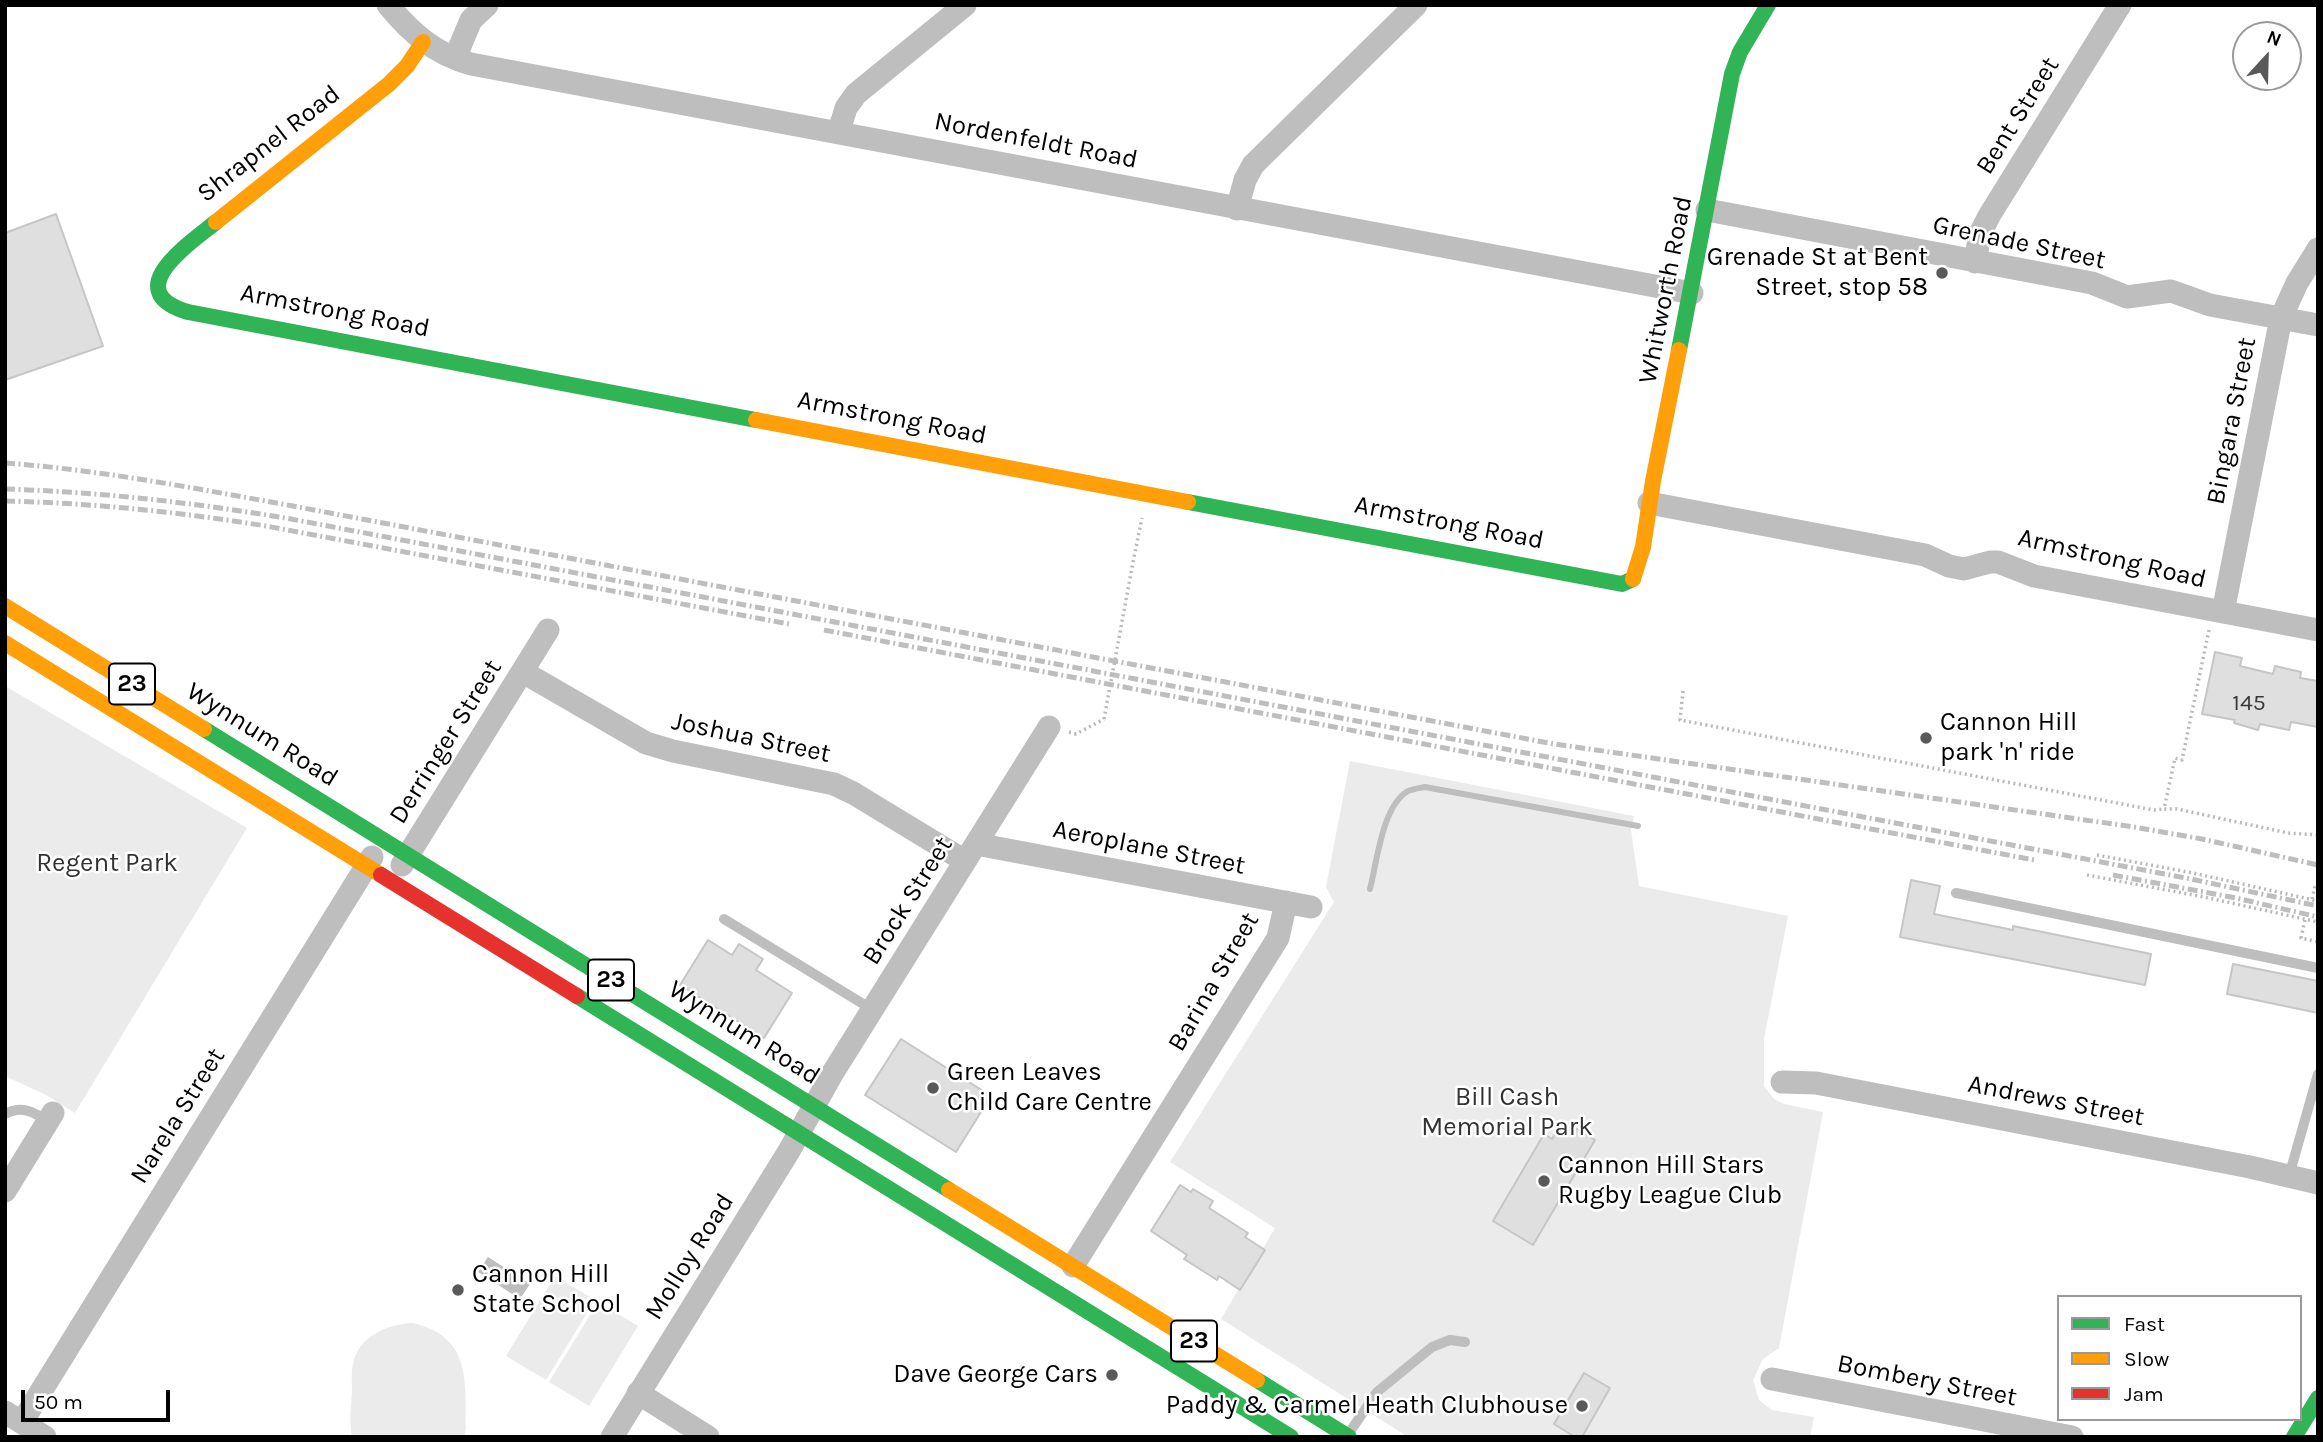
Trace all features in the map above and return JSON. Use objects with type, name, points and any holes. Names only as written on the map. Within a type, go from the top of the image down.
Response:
[{"type":"main road","name":"Whitworth Road","points":[[1622,584],[1632,580],[1638,570],[1736,62],[1768,5]]},
{"type":"main road","name":"Shrapnel Road","points":[[157,294],[160,276],[174,256],[389,84],[407,66],[423,42]]},
{"type":"main road","name":"Armstrong Road","points":[[157,294],[169,306],[188,312],[1622,584]]},
{"type":"main road","name":"Wynnum Road","points":[[6,607],[1348,1436]]},
{"type":"main road","name":"23","points":[[5,643],[1291,1437]]},
{"type":"main road","points":[[2294,1437],[2318,1398]]},
{"type":"street","name":"Nordenfeldt Road","points":[[388,5],[423,42],[454,58],[495,68],[1692,293]]},
{"type":"street","points":[[454,58],[471,20],[487,5]]},
{"type":"street","points":[[839,131],[846,108],[856,94],[965,5]]},
{"type":"street","points":[[1237,209],[1245,180],[1253,165],[1416,5]]},
{"type":"street","name":"Bent Street","points":[[1975,262],[1980,234],[1989,216],[2120,5]]},
{"type":"street","name":"Grenade Street","points":[[1707,209],[2092,283],[2127,297],[2171,291],[2210,305],[2318,325]]},
{"type":"street","name":"Bingara Street","points":[[2223,612],[2281,318],[2297,283],[2318,249]]},
{"type":"street","name":"Armstrong Road","points":[[1649,503],[1925,555],[1957,568],[1998,562],[2034,576],[2318,630]]},
{"type":"street","name":"Derringer Street","points":[[391,883],[548,630]]},
{"type":"street","name":"Joshua Street","points":[[523,671],[646,744],[834,784],[971,852]]},
{"type":"street","name":"Brock Street","points":[[815,1105],[1049,727]]},
{"type":"street","name":"Narela Street","points":[[14,1417],[383,840]]},
{"type":"street","name":"Aeroplane Street","points":[[971,852],[1311,908]]},
{"type":"street","name":"Barina Street","points":[[1073,1266],[1278,938],[1286,902]]},
{"type":"street","name":"Andrews Street","points":[[1782,1082],[1816,1083],[2318,1183]]},
{"type":"street","name":"Molloy Road","points":[[612,1437],[815,1105]]},
{"type":"street","points":[[5,1191],[51,1117]]},
{"type":"street","name":"Bombery Street","points":[[1772,1379],[2072,1437]]},
{"type":"street","points":[[638,1393],[708,1437]]},
{"type":"street","points":[[14,1417],[45,1437]]},
{"type":"lane","points":[[1956,893],[2318,968]]},
{"type":"lane","points":[[724,919],[873,1010]]},
{"type":"lane","points":[[2289,1176],[2318,1074]]},
{"type":"lane","points":[[5,1114],[14,1109],[24,1109],[51,1117]]},
{"type":"lane","points":[[1348,1436],[1370,1401],[1395,1376],[1432,1347],[1450,1340],[1465,1342]]},
{"type":"path","points":[[1049,727],[1076,734],[1104,719],[1147,495]]},
{"type":"path","points":[[2164,809],[2175,758],[2182,760],[2210,626],[2223,612]]},
{"type":"path","points":[[1683,691],[1679,720],[2140,807],[2177,809],[2288,833],[2318,835]]},
{"type":"path","points":[[2318,842],[2318,848]]},
{"type":"path","points":[[2097,855],[2318,901]]},
{"type":"path","points":[[2087,875],[2318,922]]},
{"type":"path","points":[[2312,899],[2315,886],[2318,886]]},
{"type":"path","points":[[2305,919],[2301,938],[2318,942]]},
{"type":"green space","name":"Regent Park","points":[[5,686],[247,828],[75,1113],[46,1095],[5,1076]]},
{"type":"green space","name":"Bill Cash Memorial Park","points":[[1350,761],[1634,816],[1631,830],[1639,886],[1788,916],[1764,1039],[1764,1086],[1774,1099],[1784,1104],[1823,1112],[1779,1348],[1763,1359],[1753,1380],[1759,1400],[1772,1410],[1814,1417],[1810,1437],[1408,1437],[1221,1319],[1275,1228],[1170,1162],[1334,902],[1326,887]]},
{"type":"green space","points":[[555,1276],[595,1300],[546,1380],[506,1356]]},
{"type":"green space","points":[[598,1302],[638,1326],[589,1406],[549,1382]]},
{"type":"green space","points":[[413,1323],[446,1338],[461,1362],[465,1393],[464,1437],[352,1437],[352,1374],[356,1354],[376,1333]]},
{"type":"shaded area","points":[[488,1257],[530,1284],[520,1299],[478,1272]]},
{"type":"building","points":[[56,214],[103,346],[5,380],[5,233]]},
{"type":"building","points":[[2215,652],[2242,658],[2240,666],[2273,674],[2275,666],[2301,672],[2300,678],[2318,681],[2318,727],[2291,722],[2289,730],[2260,724],[2258,730],[2234,723],[2235,720],[2202,714]]},
{"type":"building","points":[[1911,880],[1940,886],[1934,914],[2013,930],[2013,926],[2151,954],[2145,985],[1900,937]]},
{"type":"building","points":[[708,940],[732,955],[739,944],[763,959],[756,970],[792,993],[764,1038],[680,985]]},
{"type":"building","points":[[2233,964],[2318,981],[2318,1013],[2227,994]]},
{"type":"building","points":[[901,1039],[991,1096],[956,1152],[865,1095]]},
{"type":"building","name":"Cannon Hill Stars Rugby League Club","points":[[1563,1121],[1595,1140],[1533,1245],[1493,1221],[1544,1134],[1552,1139]]},
{"type":"building","points":[[1180,1185],[1213,1201],[1209,1208],[1248,1233],[1245,1237],[1265,1250],[1240,1290],[1219,1276],[1217,1280],[1184,1259],[1187,1255],[1151,1231]]},
{"type":"building","name":"Paddy & Carmel Heath Clubhouse","points":[[1584,1373],[1610,1388],[1582,1437],[1575,1437],[1554,1424]]},
{"type":"waterway","points":[[1370,889],[1386,821],[1399,798],[1414,789],[1425,787],[1638,826]]},
{"type":"railway","points":[[5,463],[114,475],[293,506],[1554,744],[2134,827],[2318,865]]},
{"type":"railway","points":[[5,489],[149,499],[291,519],[2191,879],[2318,906]]},
{"type":"railway","points":[[5,501],[136,509],[266,526],[789,624]]},
{"type":"railway","points":[[824,630],[2034,860]]},
{"type":"railway","points":[[2113,875],[2236,898],[2318,917]]},
{"type":"traffic: fast","points":[[1679,350],[1732,74],[1740,52],[1768,5]]},
{"type":"traffic: fast","points":[[216,222],[190,242],[166,267],[159,280],[159,292],[168,303],[188,312],[756,420]]},
{"type":"traffic: fast","points":[[1188,502],[1622,584],[1633,579]]},
{"type":"traffic: fast","points":[[204,729],[949,1190]]},
{"type":"traffic: fast","points":[[577,996],[1291,1437]]},
{"type":"traffic: fast","points":[[1257,1380],[1349,1437]]},
{"type":"traffic: fast","points":[[2294,1437],[2318,1398]]},
{"type":"traffic: slow","points":[[216,222],[389,84],[407,66],[423,42]]},
{"type":"traffic: slow","points":[[1633,579],[1643,547],[1679,350]]},
{"type":"traffic: slow","points":[[756,420],[1188,502]]},
{"type":"traffic: slow","points":[[5,606],[204,729]]},
{"type":"traffic: slow","points":[[5,643],[381,875]]},
{"type":"traffic: slow","points":[[949,1190],[1257,1380]]},
{"type":"traffic: jam","points":[[381,875],[577,996]]},
{"type":"place","name":"Grenade St at Bent Street, stop 58","points":[[1942,273]]},
{"type":"place","name":"Cannon Hill park 'n' ride","points":[[1926,738]]},
{"type":"place","name":"Green Leaves Child Care Centre","points":[[933,1088]]},
{"type":"place","name":"Cannon Hill Stars Rugby League Club","points":[[1544,1181]]},
{"type":"place","name":"Cannon Hill State School","points":[[458,1290]]},
{"type":"place","name":"Dave George Cars","points":[[1112,1375]]},
{"type":"place","name":"Paddy & Carmel Heath Clubhouse","points":[[1582,1406]]}]
